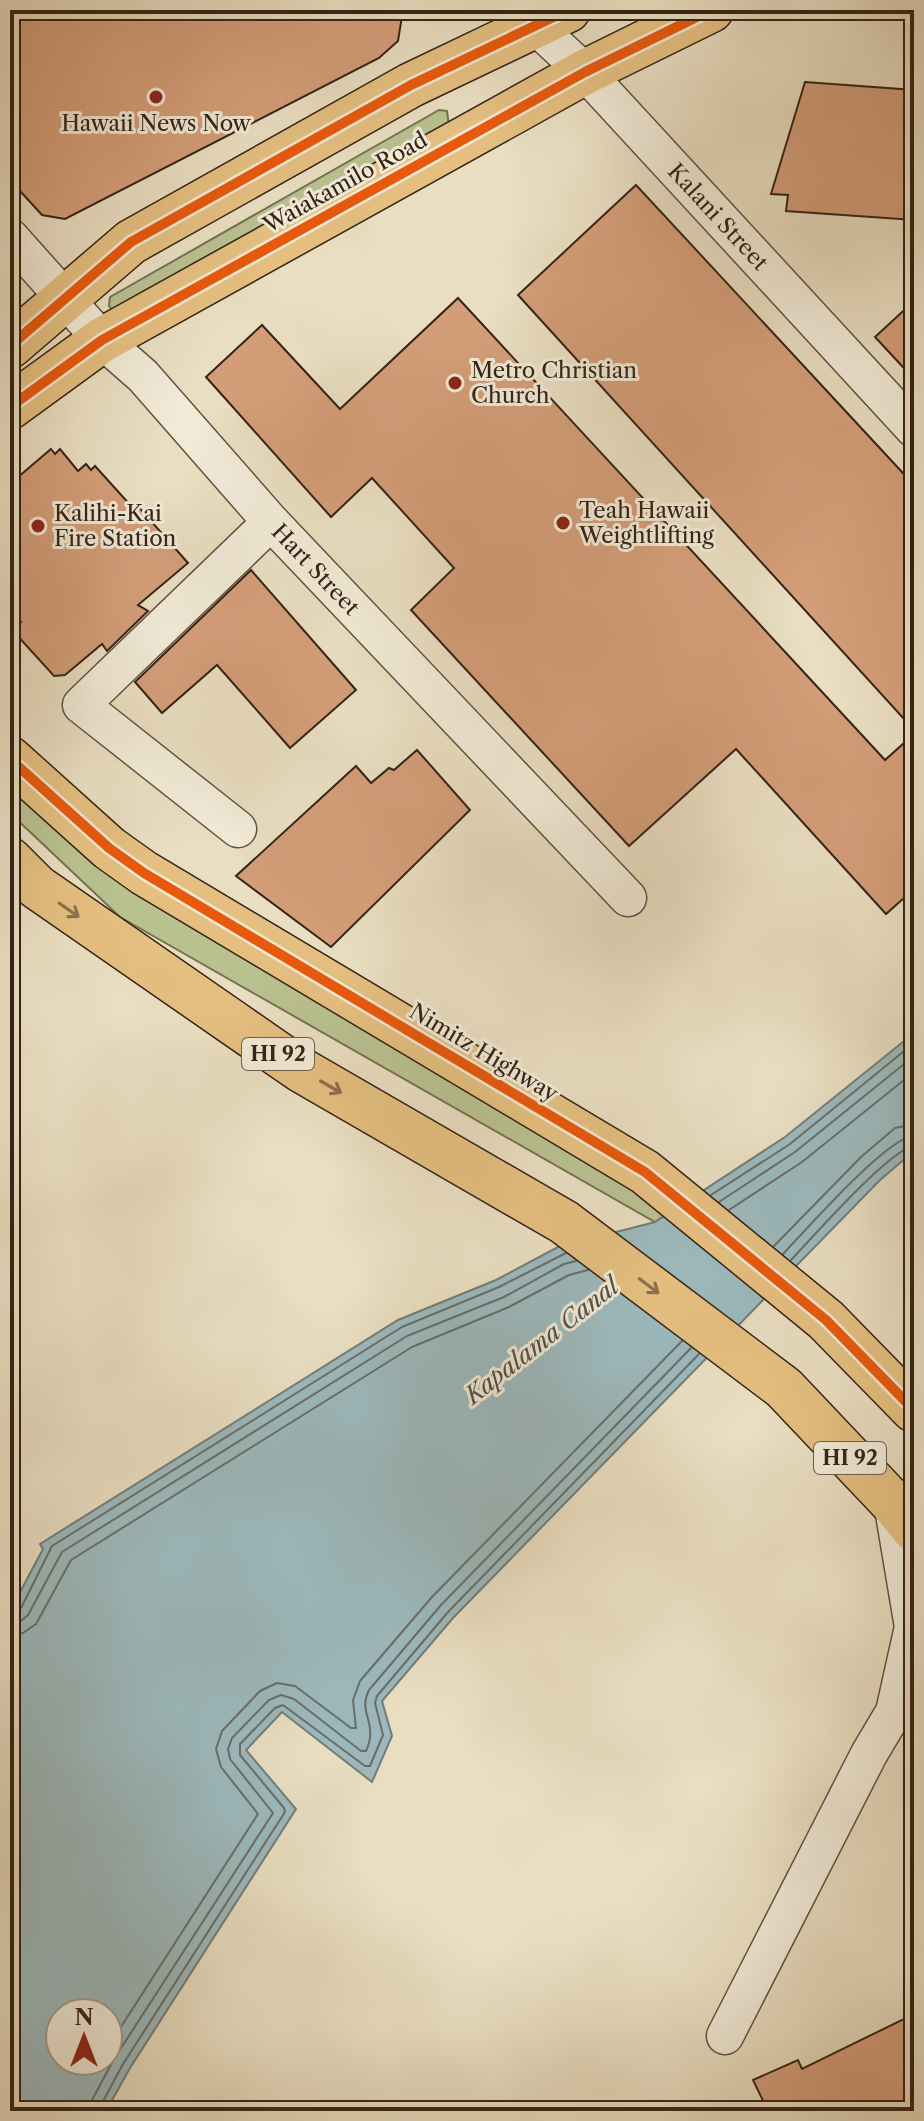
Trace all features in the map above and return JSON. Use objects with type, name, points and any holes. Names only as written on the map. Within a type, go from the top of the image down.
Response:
[{"type":"main road","name":"Waiakamilo Road","points":[[10,407],[102,340],[585,72],[711,10]]},
{"type":"main road","points":[[10,346],[131,242],[541,15]]},
{"type":"main road","name":"Nimitz Highway","points":[[10,759],[109,848],[144,873],[645,1172],[826,1320],[914,1410]]},
{"type":"main road","name":"HI 92","points":[[10,860],[37,887],[301,1070],[564,1222],[784,1388],[903,1516]]},
{"type":"street","name":"Kalani Street","points":[[541,15],[585,72],[914,429]]},
{"type":"street","name":"Hart Street","points":[[10,237],[102,340],[143,376],[271,522],[628,898]]},
{"type":"street","points":[[238,829],[81,705],[271,522]]},
{"type":"street","points":[[725,2036],[869,1754],[907,1708],[913,1627],[903,1516]]},
{"type":"green space","points":[[439,110],[447,111],[449,126],[113,311],[109,306],[110,297]]},
{"type":"green space","points":[[10,787],[686,1202],[655,1222],[120,917],[10,813]]},
{"type":"water","name":"Kapalama Canal","points":[[914,1033],[914,1151],[880,1180],[453,1618],[382,1701],[392,1736],[372,1782],[282,1712],[246,1750],[296,1809],[130,2068],[106,2111],[10,2111],[10,1611],[43,1549],[40,1544],[398,1320],[496,1280],[558,1247],[655,1222],[785,1137]]},
{"type":"building","name":"Hawaii News Now","points":[[10,10],[403,10],[398,41],[379,58],[65,219],[42,215],[10,180]]},
{"type":"building","points":[[805,82],[914,90],[914,220],[786,211],[788,195],[771,194]]},
{"type":"building","points":[[636,185],[914,485],[914,730],[518,295]]},
{"type":"building","points":[[458,298],[885,760],[914,734],[914,889],[886,914],[736,749],[629,846],[411,610],[454,568],[372,478],[331,517],[206,377],[262,325],[340,409]]},
{"type":"building","points":[[914,301],[914,379],[875,337]]},
{"type":"building","points":[[51,449],[55,454],[60,449],[78,471],[86,464],[91,470],[95,466],[132,507],[136,504],[188,563],[138,605],[148,611],[107,651],[102,644],[65,675],[54,676],[15,633],[20,629],[17,626],[21,622],[10,609],[10,484]]},
{"type":"building","points":[[251,570],[356,690],[290,748],[217,665],[162,713],[135,682]]},
{"type":"building","points":[[417,750],[470,810],[331,947],[236,876],[356,766],[371,783],[389,768],[394,770]]},
{"type":"building","points":[[914,2014],[914,2111],[768,2111],[753,2080],[798,2060],[802,2069]]},
{"type":"cycle path","points":[[10,346],[131,242],[411,85],[568,10]]},
{"type":"cycle path","points":[[10,407],[102,340],[585,72],[711,10]]},
{"type":"cycle path","points":[[10,759],[109,848],[144,873],[645,1172],[826,1320],[914,1410]]},
{"type":"place","name":"Hawaii News Now","points":[[156,97]]},
{"type":"place","name":"Metro Christian Church","points":[[455,383]]},
{"type":"place","name":"Teah Hawaii Weightlifting","points":[[563,523]]},
{"type":"place","name":"Kalihi-Kai Fire Station","points":[[38,526]]}]
